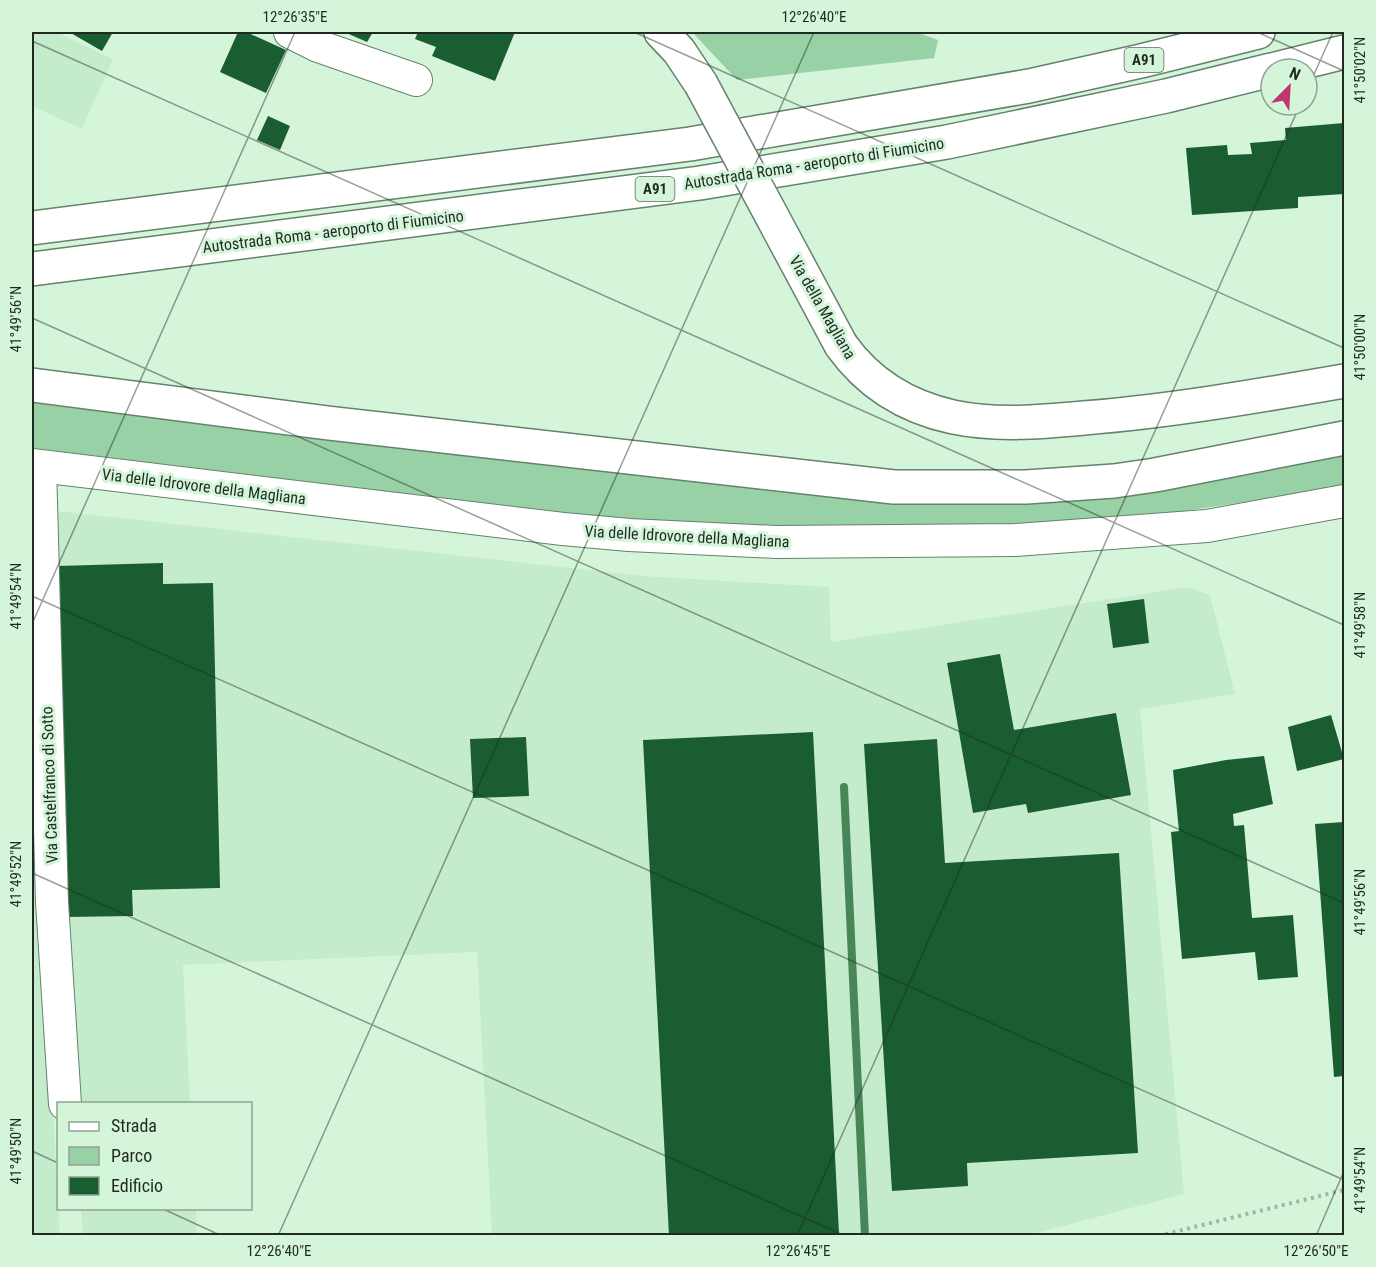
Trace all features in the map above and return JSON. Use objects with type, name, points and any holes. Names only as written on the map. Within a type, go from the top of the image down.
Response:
[{"type":"main road","name":"Via della Magliana","points":[[661,32],[679,51],[701,84],[851,360],[871,379],[913,404],[953,417],[1000,422],[1043,422],[1162,410],[1344,381]]},
{"type":"main road","name":"A91","points":[[32,228],[702,142],[1029,86],[1258,32]]},
{"type":"main road","points":[[1319,58],[1344,52]]},
{"type":"main road","name":"Autostrada Roma - aeroporto di Fiumicino","points":[[32,268],[700,183],[947,142],[1166,96],[1259,73]]},
{"type":"main road","points":[[32,385],[328,423],[894,487],[1026,487],[1114,481],[1344,438]]},
{"type":"street","points":[[290,32],[318,46],[416,81]]},
{"type":"street","name":"Via delle Idrovore della Magliana","points":[[36,466],[563,529],[629,535],[776,542],[1016,540],[1207,526],[1344,501]]},
{"type":"street","name":"Via Castelfranco di Sotto","points":[[36,466],[52,902],[65,1102]]},
{"type":"path","points":[[1158,1236],[1344,1190]]},
{"type":"shaded area","points":[[32,32],[56,32],[113,59],[82,129],[32,106]]},
{"type":"shaded area","points":[[57,511],[642,576],[829,587],[831,642],[1188,587],[1210,595],[1235,694],[1140,709],[1184,1194],[1029,1235],[492,1235],[477,952],[183,965],[190,1102],[76,1102],[65,917]]},
{"type":"shaded area","points":[[32,674],[60,1235],[32,1235]]},
{"type":"shaded area","points":[[81,1210],[196,1210],[197,1235],[83,1235]]},
{"type":"green space","points":[[692,32],[916,32],[938,40],[934,58],[737,80]]},
{"type":"green space","points":[[32,400],[1103,493],[1217,480],[1344,453],[1344,487],[1118,521],[1005,527],[745,527],[594,517],[32,448]]},
{"type":"building","points":[[69,32],[113,32],[102,51]]},
{"type":"building","points":[[238,32],[246,32],[286,50],[266,93],[220,72]]},
{"type":"building","points":[[344,32],[373,32],[367,42]]},
{"type":"building","points":[[418,32],[515,32],[495,81],[432,56],[436,47],[415,39]]},
{"type":"building","points":[[268,116],[290,126],[280,150],[257,140]]},
{"type":"building","points":[[1344,123],[1344,194],[1298,197],[1298,208],[1192,215],[1186,148],[1227,145],[1228,155],[1252,154],[1250,143],[1286,140],[1285,128]]},
{"type":"building","points":[[163,563],[163,584],[213,583],[220,888],[132,890],[133,916],[65,917],[57,566]]},
{"type":"building","points":[[1144,599],[1149,643],[1113,648],[1107,604]]},
{"type":"building","points":[[1000,654],[1014,730],[1116,713],[1131,795],[1028,813],[1026,804],[973,813],[947,663]]},
{"type":"building","points":[[1331,715],[1344,759],[1297,771],[1288,727]]},
{"type":"building","points":[[813,732],[839,1233],[782,1236],[669,1236],[643,740]]},
{"type":"building","points":[[526,737],[529,796],[473,798],[470,739]]},
{"type":"building","points":[[937,739],[945,863],[1119,853],[1138,1153],[967,1163],[968,1186],[892,1191],[864,744]]},
{"type":"building","points":[[1264,756],[1273,804],[1233,814],[1234,826],[1244,825],[1252,918],[1293,915],[1298,977],[1258,980],[1255,952],[1182,959],[1171,832],[1179,831],[1173,770],[1226,760]]},
{"type":"building","points":[[1344,822],[1344,1076],[1334,1077],[1315,824]]},
{"type":"waterway","points":[[844,787],[865,1236]]}]
